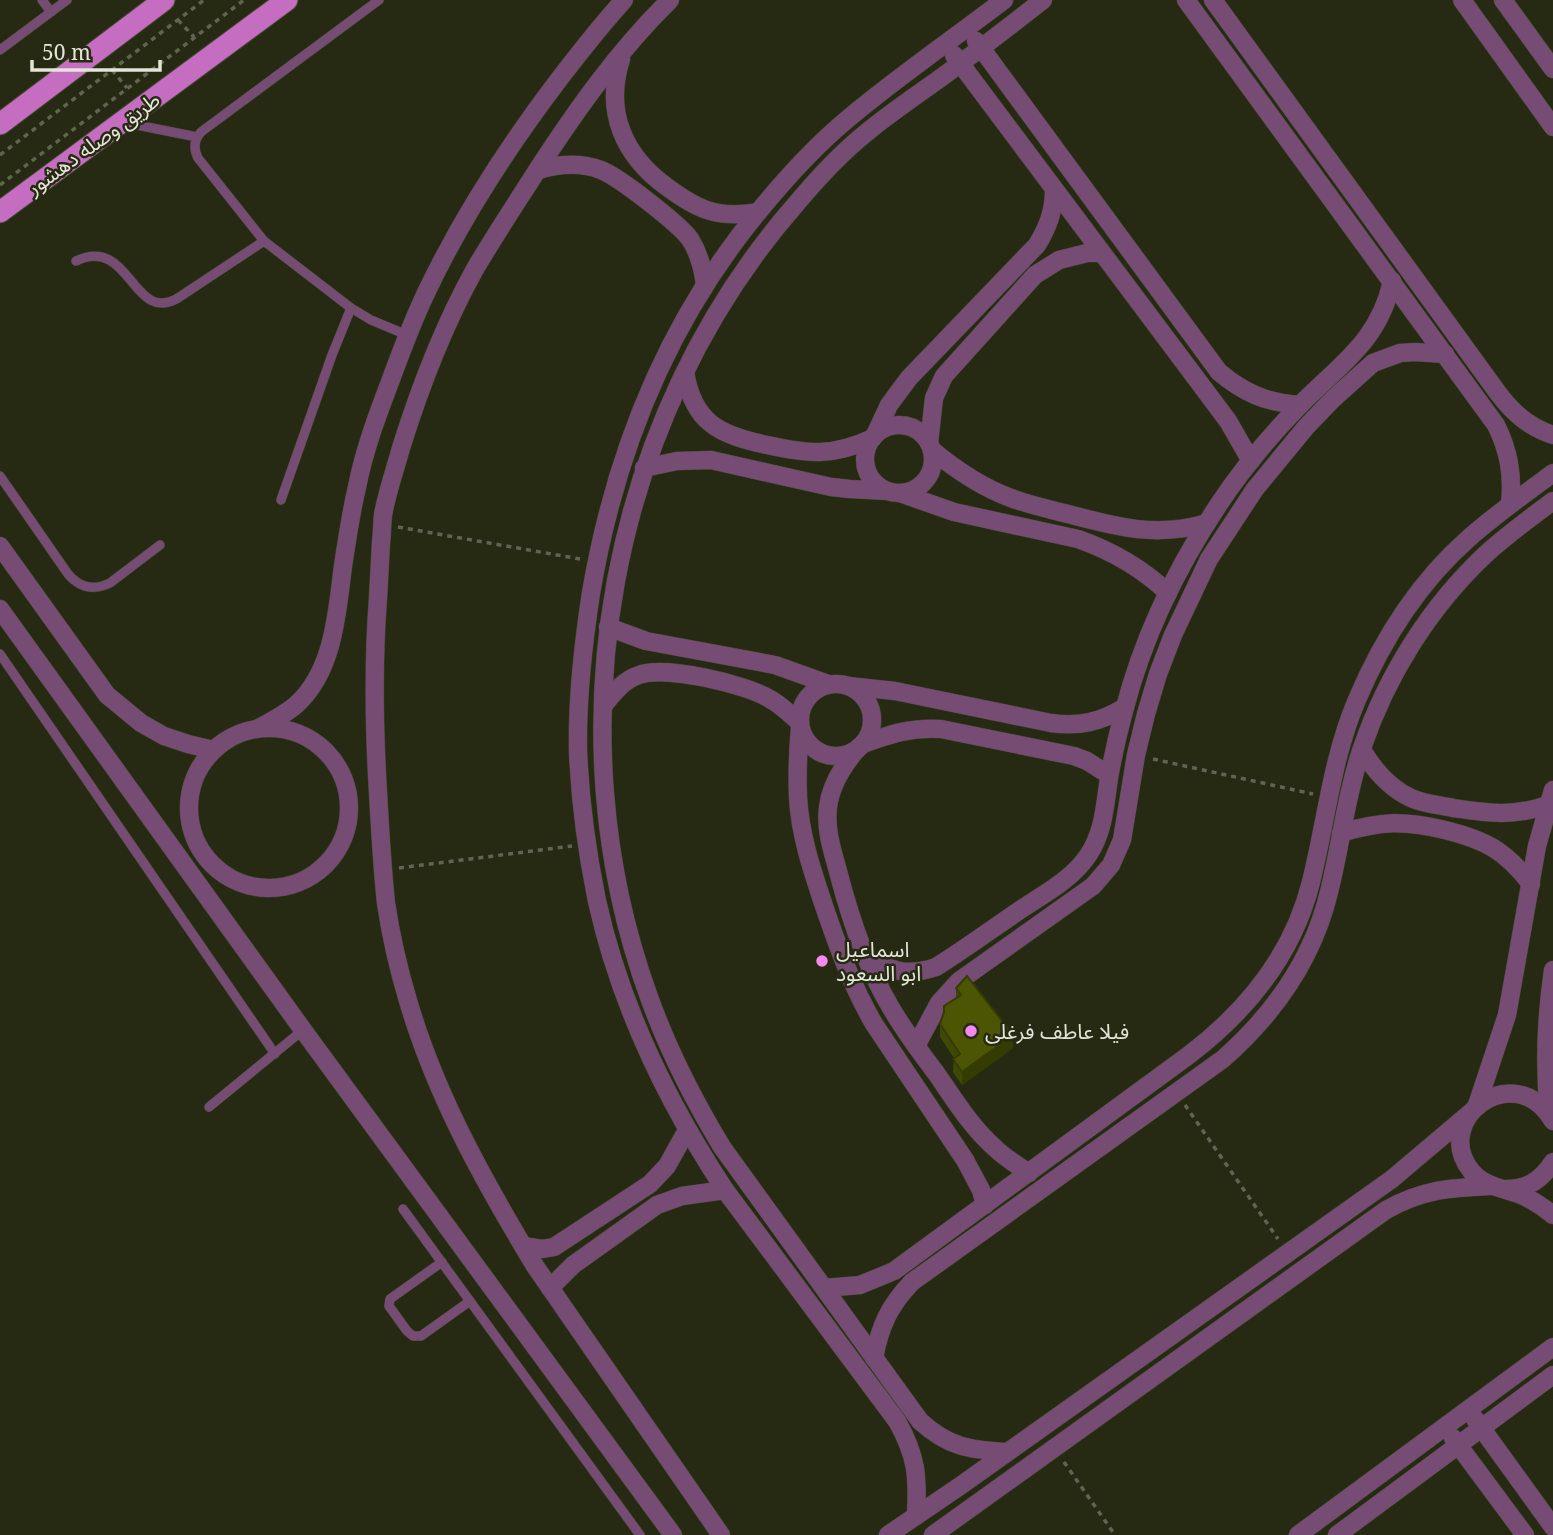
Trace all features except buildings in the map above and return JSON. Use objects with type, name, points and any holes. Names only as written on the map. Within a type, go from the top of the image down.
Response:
[{"type":"main road","points":[[0,124],[164,0]]},
{"type":"main road","name":"طريق وصله دهشور","points":[[0,212],[287,0]]},
{"type":"street","points":[[257,729],[279,718],[298,703],[313,683],[324,661],[337,616],[357,484],[377,414],[427,291],[475,202],[503,157],[602,23],[624,0]]},
{"type":"street","points":[[670,0],[624,51],[563,130],[474,271],[446,328],[406,431],[383,517],[374,681],[383,870],[392,935],[410,1006],[429,1060],[453,1119],[482,1177],[523,1247],[721,1535]]},
{"type":"street","points":[[916,1516],[916,1467],[897,1421],[725,1191],[687,1130],[658,1076],[634,1021],[598,904],[587,844],[578,750],[579,702],[582,655],[608,509],[630,438],[663,359],[705,285],[758,212],[816,148],[849,117],[1004,0]]},
{"type":"street","points":[[1007,1452],[974,1450],[959,1446],[931,1432],[920,1420],[722,1147],[681,1074],[648,996],[632,946],[615,874],[604,790],[603,706],[608,627],[622,547],[644,468],[685,372],[734,285],[795,205],[865,134],[1043,0]]},
{"type":"street","points":[[1186,0],[1487,412],[1503,440],[1508,456],[1511,472],[1510,505]]},
{"type":"street","points":[[1213,0],[1498,393],[1516,415],[1553,435]]},
{"type":"street","points":[[1462,0],[1553,127]]},
{"type":"street","points":[[1503,0],[1553,69]]},
{"type":"street","points":[[967,28],[1219,372],[1257,397],[1283,404],[1300,405]]},
{"type":"street","points":[[946,44],[1228,421],[1251,461]]},
{"type":"street","points":[[624,51],[614,96],[617,118],[625,140],[637,160],[653,177],[704,210],[740,215],[758,212]]},
{"type":"street","points":[[538,170],[569,164],[601,170],[615,177],[679,227],[690,239],[703,269],[705,285]]},
{"type":"street","points":[[1054,190],[1051,219],[1037,245],[909,378],[889,405],[866,452],[867,471],[879,486],[954,512],[1095,545],[1141,570],[1168,593]]},
{"type":"street","points":[[644,468],[677,461],[710,460],[831,487],[894,492],[916,489],[929,475],[932,466],[934,398],[944,376],[1046,266],[1066,257],[1102,253]]},
{"type":"street","points":[[864,955],[898,972],[911,973],[936,967],[1065,879],[1081,864],[1097,839],[1102,825],[1109,775],[1125,706],[1137,668],[1168,593],[1207,523],[1251,461],[1300,405],[1367,338],[1383,311],[1392,281]]},
{"type":"street","points":[[916,1046],[939,1003],[959,981],[1093,886],[1111,865],[1122,840],[1136,755],[1154,687],[1172,635],[1209,559],[1255,489],[1306,427],[1373,363],[1401,353],[1446,355]]},
{"type":"street","points":[[685,372],[687,387],[701,414],[712,425],[739,439],[816,453],[845,449],[883,429],[901,424],[919,431],[931,446],[962,473],[1012,499],[1131,530],[1175,530],[1207,523]]},
{"type":"street","points":[[824,1288],[860,1285],[894,1271],[1213,1037],[1236,1016],[1274,968],[1301,913],[1311,884],[1342,743],[1371,668],[1391,632],[1439,568],[1468,539],[1553,473]]},
{"type":"street","points":[[874,1358],[880,1332],[890,1309],[912,1282],[1223,1059],[1276,1005],[1314,940],[1323,916],[1351,787],[1385,691],[1439,605],[1485,555],[1553,501]]},
{"type":"street","points":[[0,545],[107,695],[141,723],[164,736],[213,750]]},
{"type":"street","points":[[0,609],[303,1030],[673,1535]]},
{"type":"street","points":[[608,627],[646,641],[775,665],[828,684],[895,691],[1051,723],[1066,725],[1098,721],[1125,706]]},
{"type":"street","points":[[603,706],[629,679],[653,671],[665,672],[734,684],[769,698],[799,725],[810,746],[829,756],[850,753],[861,746],[908,729],[941,729],[1074,756],[1109,775]]},
{"type":"street","points":[[828,684],[807,698],[801,709],[799,725],[797,775],[800,821],[810,866],[850,979],[874,1024],[965,1160],[985,1205]]},
{"type":"street","points":[[848,686],[858,691],[866,700],[871,710],[872,722],[869,734],[839,774],[830,797],[827,822],[850,918],[864,955],[891,1008],[916,1046],[981,1134],[996,1149],[1029,1173]]},
{"type":"street","points":[[279,728],[301,734],[320,747],[335,764],[345,784],[347,826],[330,860],[315,874],[299,883],[280,888],[242,884],[225,876],[201,852],[190,827],[189,799],[197,772],[213,750],[226,740],[257,729],[279,728]]},
{"type":"street","points":[[1362,750],[1387,782],[1424,803],[1494,814],[1524,812],[1550,798]]},
{"type":"street","points":[[1550,798],[1537,846],[1507,1015],[1474,1109],[1464,1124],[1461,1136],[1465,1161],[1481,1180],[1539,1204],[1553,1215]]},
{"type":"street","points":[[348,805],[379,803]]},
{"type":"street","points":[[1342,833],[1380,824],[1400,823],[1420,824],[1471,837],[1505,855],[1531,884]]},
{"type":"street","points":[[185,867],[201,852]]},
{"type":"street","points":[[1551,1117],[1546,1084],[1545,1039],[1553,970]]},
{"type":"street","points":[[888,1535],[1392,1179],[1489,1097],[1515,1093],[1528,1097],[1539,1103],[1551,1117]]},
{"type":"street","points":[[523,1247],[542,1250],[554,1247],[650,1184],[667,1166],[687,1130]]},
{"type":"street","points":[[933,1535],[1386,1210],[1429,1191],[1452,1188],[1518,1189],[1533,1184],[1545,1174],[1553,1162]]},
{"type":"street","points":[[550,1288],[573,1265],[657,1205],[682,1196],[725,1191]]},
{"type":"street","points":[[1298,1535],[1553,1347]]},
{"type":"street","points":[[1337,1535],[1553,1376]]},
{"type":"street","points":[[1469,1410],[1553,1527]]},
{"type":"street","points":[[1444,1427],[1525,1535]]},
{"type":"lane","points":[[42,0],[51,12]]},
{"type":"lane","points":[[0,50],[67,0]]},
{"type":"lane","points":[[379,0],[201,132],[194,144],[198,158],[264,241],[351,308],[371,320],[407,335]]},
{"type":"lane","points":[[122,121],[197,137]]},
{"type":"lane","points":[[76,261],[86,256],[108,258],[151,301],[170,303],[264,241]]},
{"type":"lane","points":[[281,500],[351,308]]},
{"type":"lane","points":[[0,476],[68,574],[83,586],[92,588],[110,583],[160,545]]},
{"type":"lane","points":[[0,654],[275,1054]]},
{"type":"lane","points":[[209,1107],[303,1030]]},
{"type":"lane","points":[[403,1209],[640,1535]]},
{"type":"lane","points":[[442,1262],[390,1299],[389,1306],[412,1336],[421,1336],[470,1301]]},
{"type":"path","points":[[0,155],[204,0]]},
{"type":"path","points":[[0,185],[244,0]]},
{"type":"path","points":[[177,20],[194,37]]},
{"type":"path","points":[[112,70],[127,89]]},
{"type":"path","points":[[382,524],[597,562]]},
{"type":"path","points":[[1136,755],[1329,797]]},
{"type":"path","points":[[383,870],[587,844]]},
{"type":"path","points":[[1176,1093],[1288,1252]]},
{"type":"path","points":[[1054,1448],[1115,1535]]},
{"type":"place","name":"اسماعيل ابو السعود","points":[[822,961]]},
{"type":"place","name":"فيلا عاطف فرغلى","points":[[971,1031]]}]
